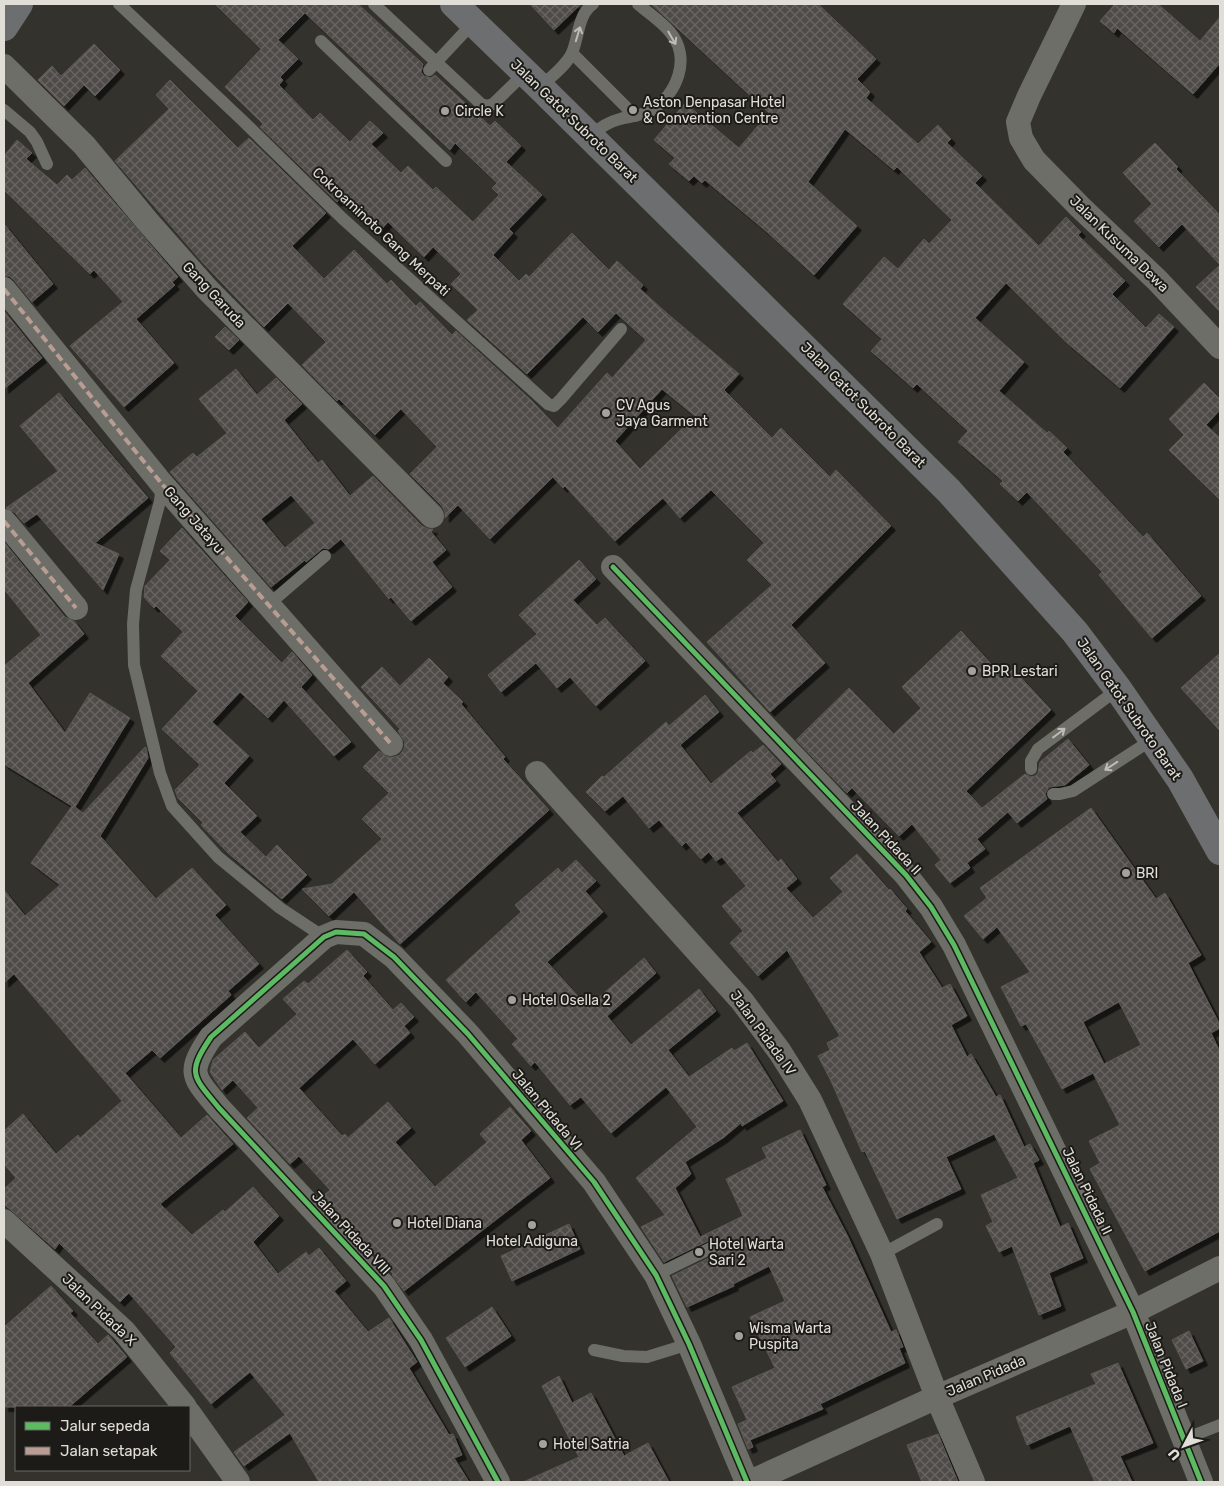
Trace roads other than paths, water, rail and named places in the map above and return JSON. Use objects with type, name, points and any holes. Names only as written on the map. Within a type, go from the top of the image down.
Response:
[{"type":"highway","points":[[4,28],[19,4]]},
{"type":"highway","name":"Jalan Gatot Subroto Barat","points":[[454,4],[949,491],[1075,632],[1118,689],[1180,779],[1220,850]]},
{"type":"street","name":"Jalan Kusuma Dewa","points":[[1074,4],[1018,122],[1020,138],[1034,160],[1080,207],[1157,280],[1220,347]]},
{"type":"street","name":"Gang Garuda","points":[[4,66],[84,145],[146,221],[207,289],[432,516]]},
{"type":"street","name":"Gang Jatayu","points":[[4,289],[162,484],[392,744]]},
{"type":"street","points":[[4,521],[76,608]]},
{"type":"street","name":"Jalan Pidada II","points":[[613,567],[906,875],[931,907],[954,945],[1133,1312]]},
{"type":"street","name":"Jalan Pidada IV","points":[[537,773],[742,1001],[780,1052],[810,1100],[882,1254],[937,1397],[973,1482]]},
{"type":"street","name":"Jalan Pidada VI","points":[[324,937],[336,932],[364,934],[394,957],[468,1034],[594,1182],[656,1275],[689,1344],[748,1482]]},
{"type":"street","name":"Jalan Pidada VIII","points":[[324,937],[210,1037],[198,1056],[194,1069],[199,1084],[219,1108],[384,1286],[421,1340],[498,1482]]},
{"type":"street","name":"Jalan Pidada X","points":[[4,1221],[124,1331],[184,1406]]},
{"type":"street","name":"Jalan Pidada","points":[[748,1482],[1133,1312],[1220,1268]]},
{"type":"street","name":"Jalan Pidada I","points":[[1133,1312],[1201,1482]]},
{"type":"street","points":[[190,1414],[238,1482]]},
{"type":"lane","name":"Cokroaminoto Gang Merpati","points":[[119,4],[342,218],[548,404],[554,406],[561,399],[620,329]]},
{"type":"lane","points":[[374,4],[433,66],[481,104],[488,106],[567,62],[572,53],[583,14],[594,4]]},
{"type":"lane","points":[[590,136],[604,125],[649,112],[673,88],[681,69],[681,57],[671,32],[638,4]]},
{"type":"lane","points":[[433,66],[473,23]]},
{"type":"lane","points":[[321,41],[397,107],[446,161]]},
{"type":"lane","points":[[572,53],[635,116]]},
{"type":"lane","points":[[4,110],[30,132],[47,164]]},
{"type":"lane","points":[[162,484],[160,501],[136,590],[133,624],[134,665],[160,774],[172,806],[218,857],[280,908],[324,937]]},
{"type":"lane","points":[[268,605],[325,556]]},
{"type":"lane","points":[[1031,769],[1030,761],[1038,749],[1118,689]]},
{"type":"lane","points":[[1053,794],[1073,790],[1152,740]]},
{"type":"lane","points":[[882,1254],[938,1224]]},
{"type":"lane","points":[[656,1275],[711,1248]]},
{"type":"lane","points":[[594,1350],[623,1356],[647,1357],[689,1344]]},
{"type":"lane","points":[[1184,1439],[1220,1424]]},
{"type":"place","name":"Aston Denpasar Hotel & Convention Centre","points":[[633,110]]},
{"type":"place","name":"Circle K","points":[[445,111]]},
{"type":"place","name":"CV Agus Jaya Garment","points":[[606,413]]},
{"type":"place","name":"BPR Lestari","points":[[972,671]]},
{"type":"place","name":"BRI","points":[[1126,873]]},
{"type":"place","name":"Hotel Osella 2","points":[[512,1000]]},
{"type":"place","name":"Hotel Diana","points":[[397,1223]]},
{"type":"place","name":"Hotel Adiguna","points":[[532,1225]]},
{"type":"place","name":"Hotel Warta Sari 2","points":[[699,1252]]},
{"type":"place","name":"Wisma Warta Puspita","points":[[739,1336]]},
{"type":"place","name":"Hotel Satria","points":[[543,1444]]}]
